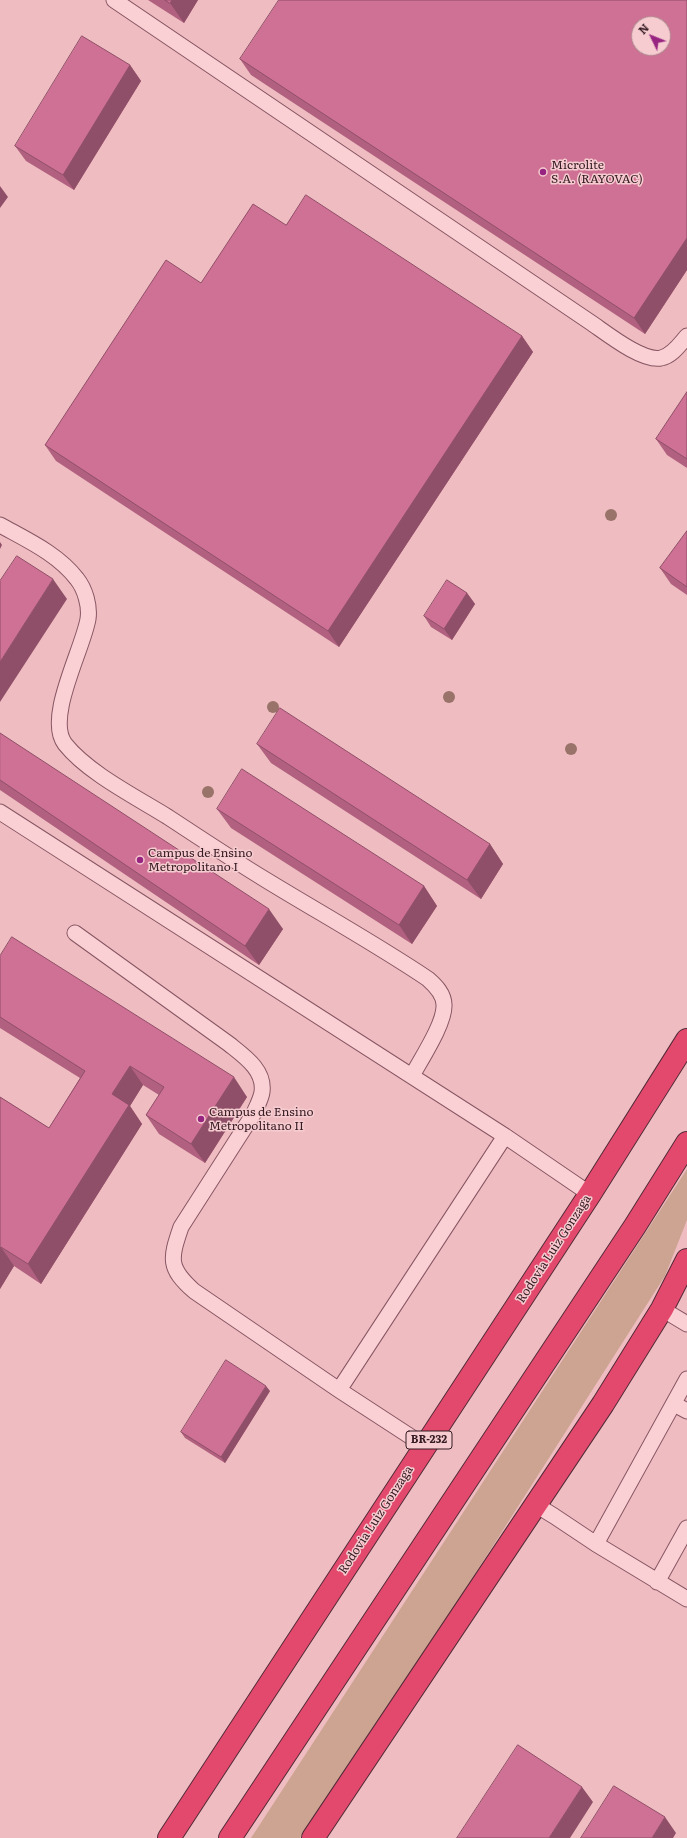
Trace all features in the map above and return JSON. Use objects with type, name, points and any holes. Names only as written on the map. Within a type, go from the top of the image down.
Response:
[{"type":"highway","name":"Rodovia Luiz Gonzaga","points":[[169,1838],[590,1194],[687,1040]]},
{"type":"highway","points":[[230,1838],[635,1226],[687,1143]]},
{"type":"highway","points":[[313,1838],[603,1404],[662,1309],[687,1260]]},
{"type":"lane","points":[[114,0],[590,322],[639,353],[652,358],[661,358],[672,353],[687,336]]},
{"type":"lane","points":[[0,525],[64,564],[79,580],[86,596],[88,618],[60,706],[59,726],[63,742],[76,756],[93,769],[133,795],[264,879],[428,979],[439,990],[444,1004],[443,1014],[436,1032],[412,1076]]},
{"type":"lane","points":[[0,812],[505,1136],[590,1194]]},
{"type":"lane","points":[[75,933],[248,1059],[258,1072],[262,1081],[262,1092],[254,1113],[181,1227],[174,1247],[173,1264],[180,1279],[194,1291],[339,1390],[425,1446]]},
{"type":"lane","points":[[339,1390],[505,1136]]},
{"type":"lane","points":[[662,1309],[687,1324]]},
{"type":"lane","points":[[596,1544],[680,1407],[687,1379]]},
{"type":"lane","points":[[536,1505],[657,1582],[687,1599]]},
{"type":"lane","points":[[657,1582],[687,1528]]},
{"type":"shaded area","points":[[687,1169],[687,1220],[665,1276],[410,1676],[300,1838],[251,1838]]},
{"type":"building","points":[[165,0],[172,0],[170,3]]},
{"type":"building","name":"Microlite S.A. (RAYOVAC)","points":[[279,0],[687,0],[687,238],[634,318],[240,59]]},
{"type":"building","points":[[82,36],[130,65],[63,175],[15,146]]},
{"type":"building","points":[[306,195],[522,336],[328,631],[45,445],[166,260],[201,283],[253,204],[286,225]]},
{"type":"building","points":[[687,392],[687,459],[656,439]]},
{"type":"building","points":[[687,531],[687,587],[660,568]]},
{"type":"building","points":[[17,556],[53,579],[0,662],[0,581]]},
{"type":"building","points":[[447,580],[467,593],[444,629],[424,616]]},
{"type":"building","points":[[280,708],[490,844],[467,880],[257,744]]},
{"type":"building","name":"Campus de Ensino Metropolitano I","points":[[0,733],[269,909],[245,946],[0,780]]},
{"type":"building","name":"Campus de Ensino Metropolitano I","points":[[242,769],[424,886],[399,925],[217,809]]},
{"type":"building","name":"Campus de Ensino Metropolitano II","points":[[12,937],[234,1077],[191,1144],[146,1115],[164,1087],[130,1066],[112,1094],[129,1105],[28,1264],[1,1247],[0,1248],[0,1097],[49,1128],[85,1071],[0,1017],[0,956]]},
{"type":"building","points":[[226,1360],[266,1386],[221,1457],[181,1432]]},
{"type":"building","points":[[518,1745],[582,1787],[549,1838],[457,1838]]},
{"type":"building","points":[[614,1786],[665,1817],[652,1838],[581,1838]]},
{"type":"place","name":"Microlite S.A. (RAYOVAC)","points":[[543,172]]},
{"type":"place","name":"Campus de Ensino Metropolitano I","points":[[140,860]]},
{"type":"place","name":"Campus de Ensino Metropolitano II","points":[[201,1119]]}]
